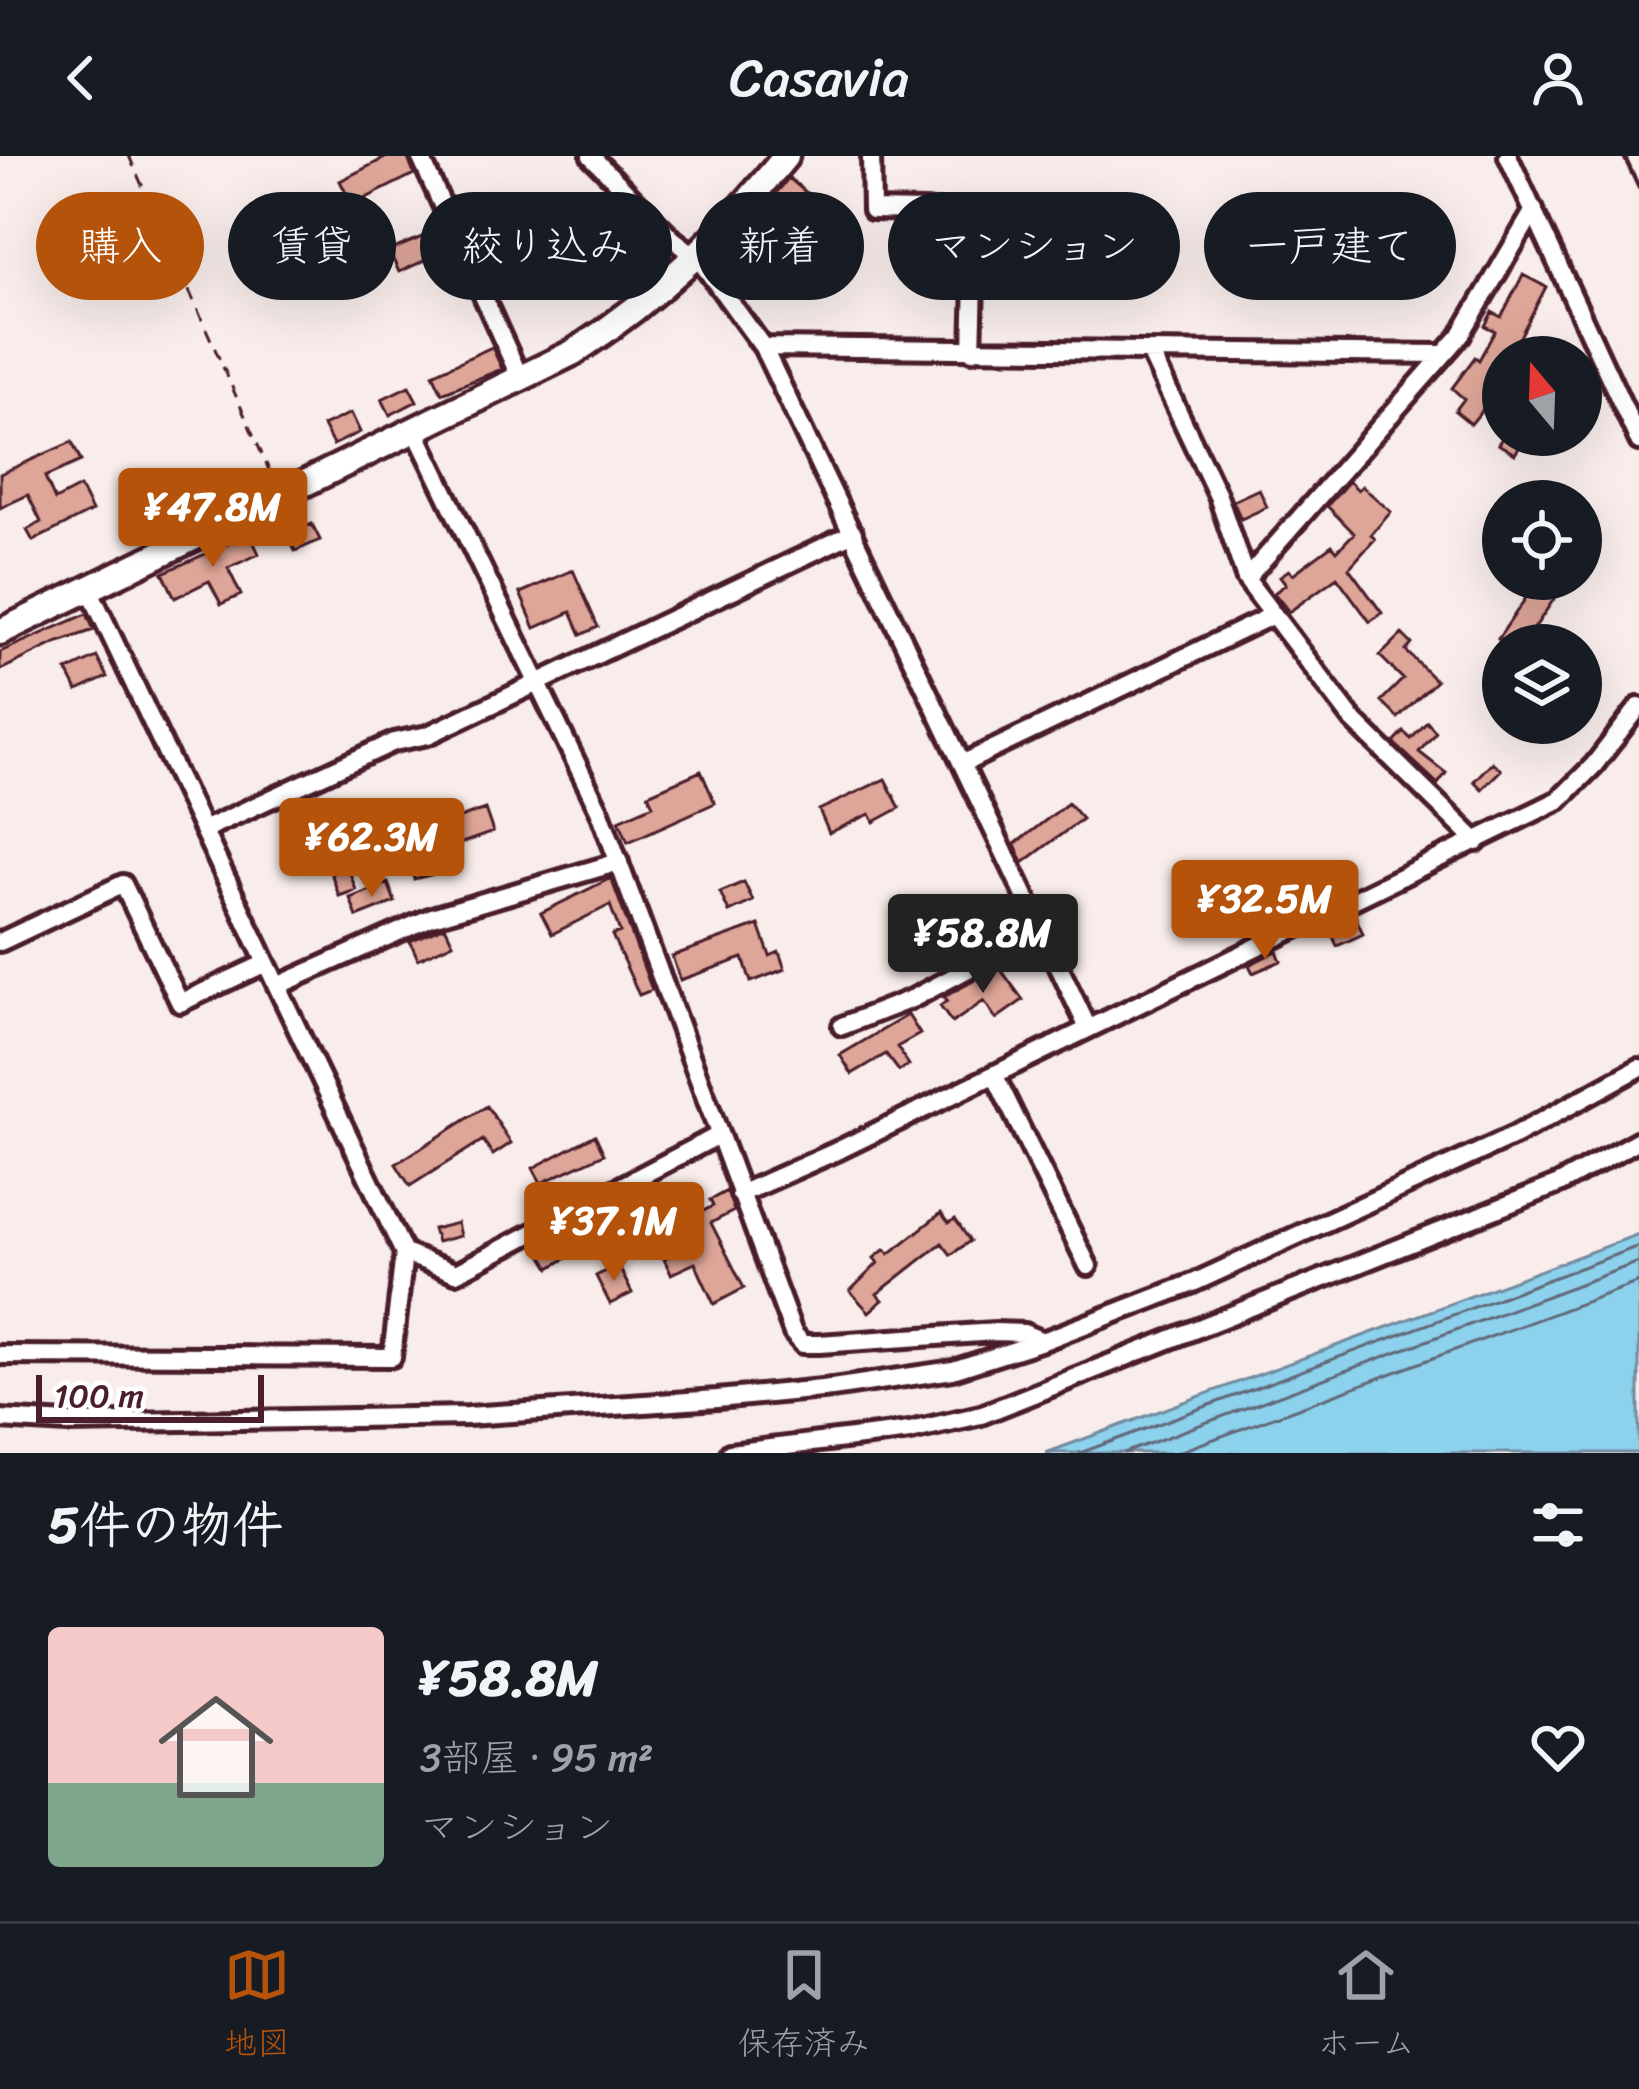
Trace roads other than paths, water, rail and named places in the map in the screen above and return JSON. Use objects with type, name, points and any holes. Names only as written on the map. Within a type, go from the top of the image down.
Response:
[{"type":"street","points":[[421,156],[521,380]]},
{"type":"street","points":[[591,156],[696,256]]},
{"type":"street","points":[[755,192],[786,156]]},
{"type":"street","points":[[871,156],[872,210],[976,212],[972,351]]},
{"type":"street","points":[[1508,156],[1639,441]]},
{"type":"street","points":[[1246,579],[1460,336],[1534,210]]},
{"type":"street","points":[[0,632],[521,380],[620,323],[696,260]]},
{"type":"street","points":[[729,300],[764,347],[1088,1028]]},
{"type":"street","points":[[764,347],[1441,354]]},
{"type":"street","points":[[1151,354],[1217,496],[1246,579],[1353,719],[1477,842]]},
{"type":"street","points":[[416,432],[600,812],[785,1317],[803,1344],[995,1332],[1024,1333],[1043,1341]]},
{"type":"street","points":[[203,830],[394,742],[428,735],[853,533]]},
{"type":"street","points":[[0,1355],[392,1357],[404,1253],[88,589]]},
{"type":"street","points":[[962,764],[1273,615]]},
{"type":"street","points":[[740,1194],[1559,800],[1594,765],[1639,707]]},
{"type":"street","points":[[278,986],[432,916],[619,862]]},
{"type":"street","points":[[0,942],[123,884],[180,1003],[266,963]]},
{"type":"street","points":[[842,1026],[914,998],[1041,930]]},
{"type":"street","points":[[0,1419],[68,1423],[468,1416],[717,1399],[953,1370],[1043,1341],[1193,1282],[1516,1136],[1639,1067]]},
{"type":"street","points":[[994,1075],[1088,1266]]},
{"type":"street","points":[[404,1253],[456,1273],[719,1135]]},
{"type":"street","points":[[730,1453],[910,1431],[981,1415],[1559,1184],[1639,1140]]},
{"type":"water","points":[[1639,1234],[1639,1453],[1046,1453]]},
{"type":"railway","points":[[1624,156],[1639,188]]}]
